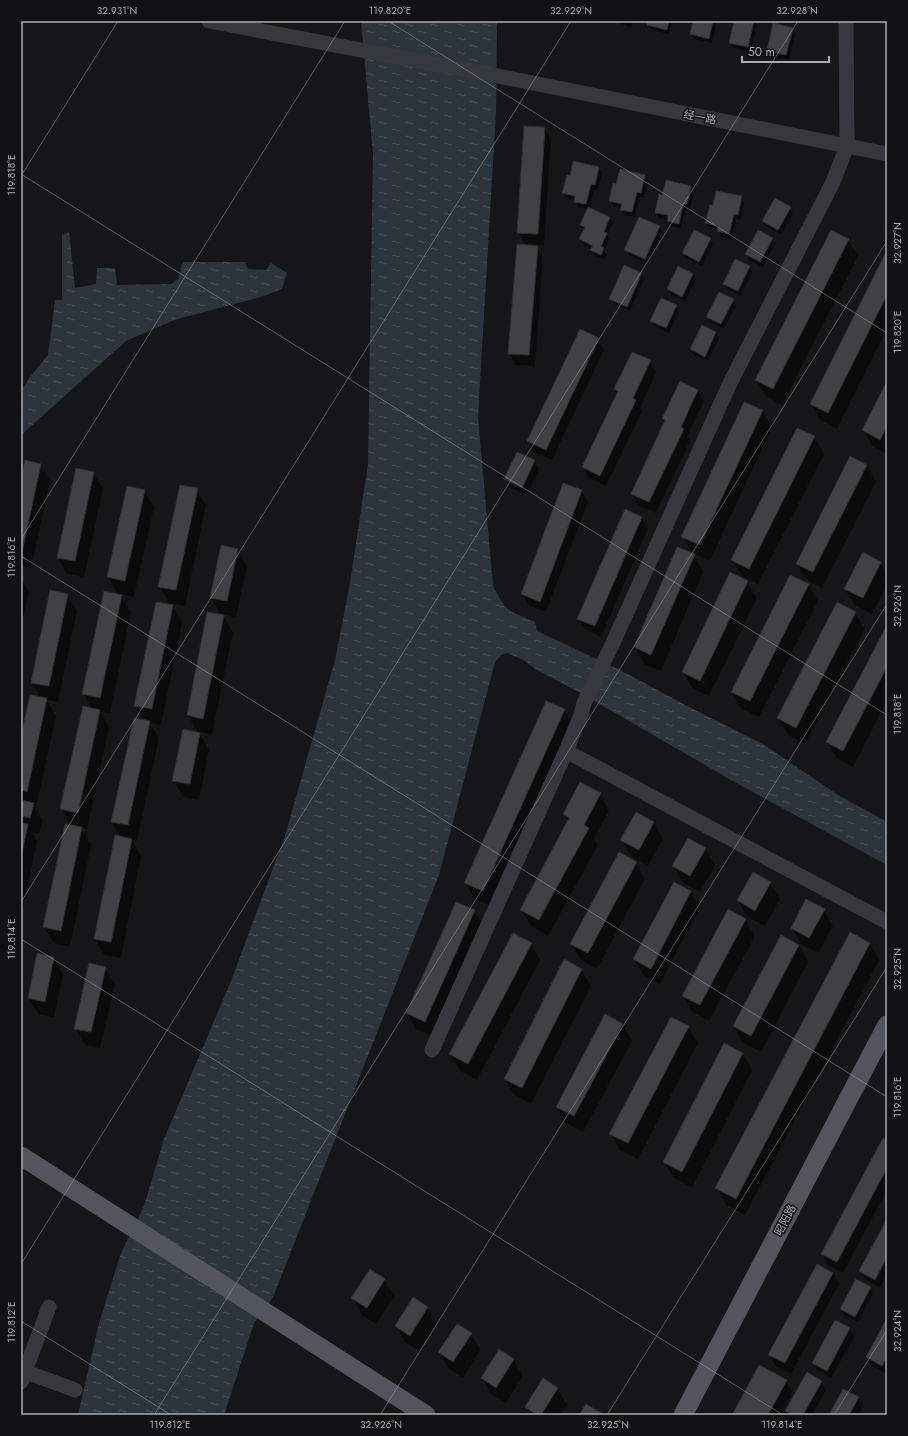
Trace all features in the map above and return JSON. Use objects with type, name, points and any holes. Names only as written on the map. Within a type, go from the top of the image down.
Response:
[{"type":"main road","name":"昭阳路","points":[[683,1415],[887,1025]]},
{"type":"main road","points":[[21,1156],[426,1415]]},
{"type":"street","name":"经一路","points":[[209,21],[513,79],[887,154]]},
{"type":"street","points":[[432,1050],[566,751],[581,715],[584,703],[730,383],[833,182],[847,146],[846,21]]},
{"type":"street","points":[[566,751],[887,922]]},
{"type":"street","points":[[50,1307],[22,1375],[76,1390]]},
{"type":"water","points":[[361,21],[497,21],[496,111],[478,417],[493,586],[505,606],[514,613],[535,622],[537,631],[620,670],[763,744],[838,795],[887,822],[887,865],[731,780],[577,691],[535,669],[524,660],[507,653],[501,655],[495,662],[439,875],[273,1297],[254,1323],[224,1415],[78,1415],[99,1323],[121,1253],[144,1206],[164,1139],[231,981],[285,836],[335,660],[350,583],[368,464],[373,154]]},
{"type":"water","points":[[69,232],[75,288],[96,284],[97,268],[115,268],[117,285],[171,284],[178,279],[183,262],[245,262],[248,269],[266,270],[271,263],[287,273],[282,289],[264,296],[174,320],[126,341],[21,435],[21,391],[30,377],[48,355],[55,300],[62,300],[62,235]]},
{"type":"building","points":[[648,21],[669,21],[667,30],[647,25]]},
{"type":"building","points":[[693,21],[713,21],[709,39],[690,34]]},
{"type":"building","points":[[734,21],[754,21],[748,47],[729,43]]},
{"type":"building","points":[[773,23],[793,28],[786,55],[767,51]]},
{"type":"building","points":[[524,126],[545,127],[538,234],[517,233]]},
{"type":"building","points":[[573,161],[599,167],[595,185],[591,184],[586,204],[574,202],[575,196],[562,193],[567,175],[570,176]]},
{"type":"building","points":[[620,169],[645,175],[641,193],[637,192],[632,212],[620,210],[622,204],[609,201],[613,183],[616,184]]},
{"type":"building","points":[[666,180],[691,186],[687,204],[683,204],[679,224],[667,221],[668,215],[655,213],[659,194],[662,195]]},
{"type":"building","points":[[716,191],[742,196],[738,215],[734,214],[729,234],[717,231],[718,226],[705,223],[710,205],[713,205]]},
{"type":"building","points":[[775,198],[791,207],[778,230],[762,221]]},
{"type":"building","points":[[588,207],[610,217],[604,232],[607,233],[601,246],[604,248],[601,255],[590,250],[593,246],[579,239],[585,227],[580,225]]},
{"type":"building","points":[[639,217],[660,226],[645,259],[624,250]]},
{"type":"building","points":[[694,230],[711,238],[699,262],[682,253]]},
{"type":"building","points":[[758,230],[773,238],[760,262],[745,254]]},
{"type":"building","points":[[831,230],[849,239],[773,389],[755,380]]},
{"type":"building","points":[[517,244],[538,246],[529,355],[508,354]]},
{"type":"building","points":[[887,250],[887,295],[828,413],[810,404]]},
{"type":"building","points":[[735,259],[750,266],[738,291],[723,284]]},
{"type":"building","points":[[624,265],[642,273],[627,307],[609,299]]},
{"type":"building","points":[[678,266],[693,274],[682,297],[667,289]]},
{"type":"building","points":[[719,292],[734,299],[721,324],[706,317]]},
{"type":"building","points":[[661,298],[677,305],[666,328],[650,321]]},
{"type":"building","points":[[702,325],[716,332],[705,357],[690,349]]},
{"type":"building","points":[[580,329],[599,338],[546,450],[527,441]]},
{"type":"building","points":[[632,352],[651,360],[633,398],[636,400],[600,476],[582,467],[618,391],[614,389]]},
{"type":"building","points":[[680,381],[698,390],[681,427],[684,429],[649,502],[631,494],[665,420],[662,419]]},
{"type":"building","points":[[887,381],[887,426],[880,440],[862,430]]},
{"type":"building","points":[[744,402],[763,410],[700,545],[681,537]]},
{"type":"building","points":[[797,428],[815,436],[749,569],[731,560]]},
{"type":"building","points":[[517,452],[535,460],[522,488],[504,479]]},
{"type":"building","points":[[850,456],[867,465],[813,572],[796,564]]},
{"type":"building","points":[[25,460],[41,464],[22,552],[21,477]]},
{"type":"building","points":[[76,468],[94,472],[75,561],[57,558]]},
{"type":"building","points":[[563,483],[582,490],[540,602],[521,594]]},
{"type":"building","points":[[180,485],[198,488],[176,590],[158,587]]},
{"type":"building","points":[[127,486],[145,490],[125,581],[107,577]]},
{"type":"building","points":[[625,509],[642,517],[595,626],[577,619]]},
{"type":"building","points":[[221,545],[238,549],[227,601],[210,598]]},
{"type":"building","points":[[677,547],[695,554],[651,655],[634,647]]},
{"type":"building","points":[[863,552],[881,562],[863,598],[844,589]]},
{"type":"building","points":[[730,572],[748,581],[700,681],[682,672]]},
{"type":"building","points":[[790,575],[809,584],[750,701],[731,692]]},
{"type":"building","points":[[50,590],[68,594],[49,686],[31,683]]},
{"type":"building","points":[[104,591],[122,595],[100,698],[82,694]]},
{"type":"building","points":[[156,602],[173,605],[152,709],[134,706]]},
{"type":"building","points":[[837,602],[856,612],[796,728],[777,718]]},
{"type":"building","points":[[207,612],[224,615],[203,719],[187,715]]},
{"type":"building","points":[[887,625],[887,667],[843,751],[826,742]]},
{"type":"building","points":[[30,695],[47,698],[27,792],[21,790],[21,735]]},
{"type":"building","points":[[546,701],[565,709],[483,891],[464,883]]},
{"type":"building","points":[[83,706],[100,710],[78,813],[60,809]]},
{"type":"building","points":[[134,718],[150,721],[128,825],[111,822]]},
{"type":"building","points":[[183,729],[200,733],[190,784],[172,781]]},
{"type":"building","points":[[580,782],[601,793],[584,825],[589,828],[539,920],[520,910],[569,818],[563,814]]},
{"type":"building","points":[[21,800],[34,803],[30,818],[21,816]]},
{"type":"building","points":[[636,812],[654,822],[639,850],[620,840]]},
{"type":"building","points":[[21,823],[28,824],[21,857]]},
{"type":"building","points":[[65,824],[82,827],[61,931],[43,927]]},
{"type":"building","points":[[115,835],[132,839],[111,942],[94,939]]},
{"type":"building","points":[[688,838],[706,848],[690,876],[672,866]]},
{"type":"building","points":[[619,852],[637,862],[588,953],[570,944]]},
{"type":"building","points":[[753,872],[771,882],[755,911],[737,900]]},
{"type":"building","points":[[674,882],[691,891],[651,969],[633,959]]},
{"type":"building","points":[[806,899],[825,909],[809,938],[791,928]]},
{"type":"building","points":[[456,902],[475,910],[425,1022],[406,1013]]},
{"type":"building","points":[[728,909],[746,919],[700,1005],[682,996]]},
{"type":"building","points":[[850,932],[870,943],[736,1199],[715,1188]]},
{"type":"building","points":[[513,933],[532,943],[468,1064],[449,1054]]},
{"type":"building","points":[[781,935],[799,945],[751,1036],[733,1026]]},
{"type":"building","points":[[37,953],[54,957],[45,1002],[28,998]]},
{"type":"building","points":[[564,959],[582,969],[522,1088],[504,1079]]},
{"type":"building","points":[[89,963],[106,967],[91,1032],[74,1029]]},
{"type":"building","points":[[605,1014],[623,1024],[574,1116],[556,1107]]},
{"type":"building","points":[[671,1017],[689,1026],[628,1143],[609,1134]]},
{"type":"building","points":[[724,1043],[743,1053],[682,1172],[663,1162]]},
{"type":"building","points":[[883,1138],[887,1140],[887,1168],[837,1262],[821,1254]]},
{"type":"building","points":[[887,1219],[887,1257],[875,1280],[859,1271]]},
{"type":"building","points":[[817,1264],[833,1273],[785,1363],[768,1355]]},
{"type":"building","points":[[370,1269],[385,1279],[367,1308],[351,1298]]},
{"type":"building","points":[[856,1279],[871,1287],[855,1317],[840,1309]]},
{"type":"building","points":[[413,1297],[428,1307],[410,1336],[395,1326]]},
{"type":"building","points":[[887,1318],[887,1357],[882,1366],[866,1357]]},
{"type":"building","points":[[835,1320],[850,1328],[827,1371],[812,1363]]},
{"type":"building","points":[[457,1324],[472,1333],[453,1362],[438,1352]]},
{"type":"building","points":[[499,1349],[514,1359],[496,1388],[481,1378]]},
{"type":"building","points":[[759,1365],[787,1380],[768,1415],[732,1415]]},
{"type":"building","points":[[807,1372],[822,1381],[803,1415],[792,1415],[785,1411]]},
{"type":"building","points":[[543,1378],[558,1388],[541,1415],[537,1415],[525,1407]]},
{"type":"building","points":[[843,1389],[859,1397],[849,1415],[829,1415]]},
{"type":"building","points":[[586,1404],[601,1413],[600,1415],[579,1415]]}]
